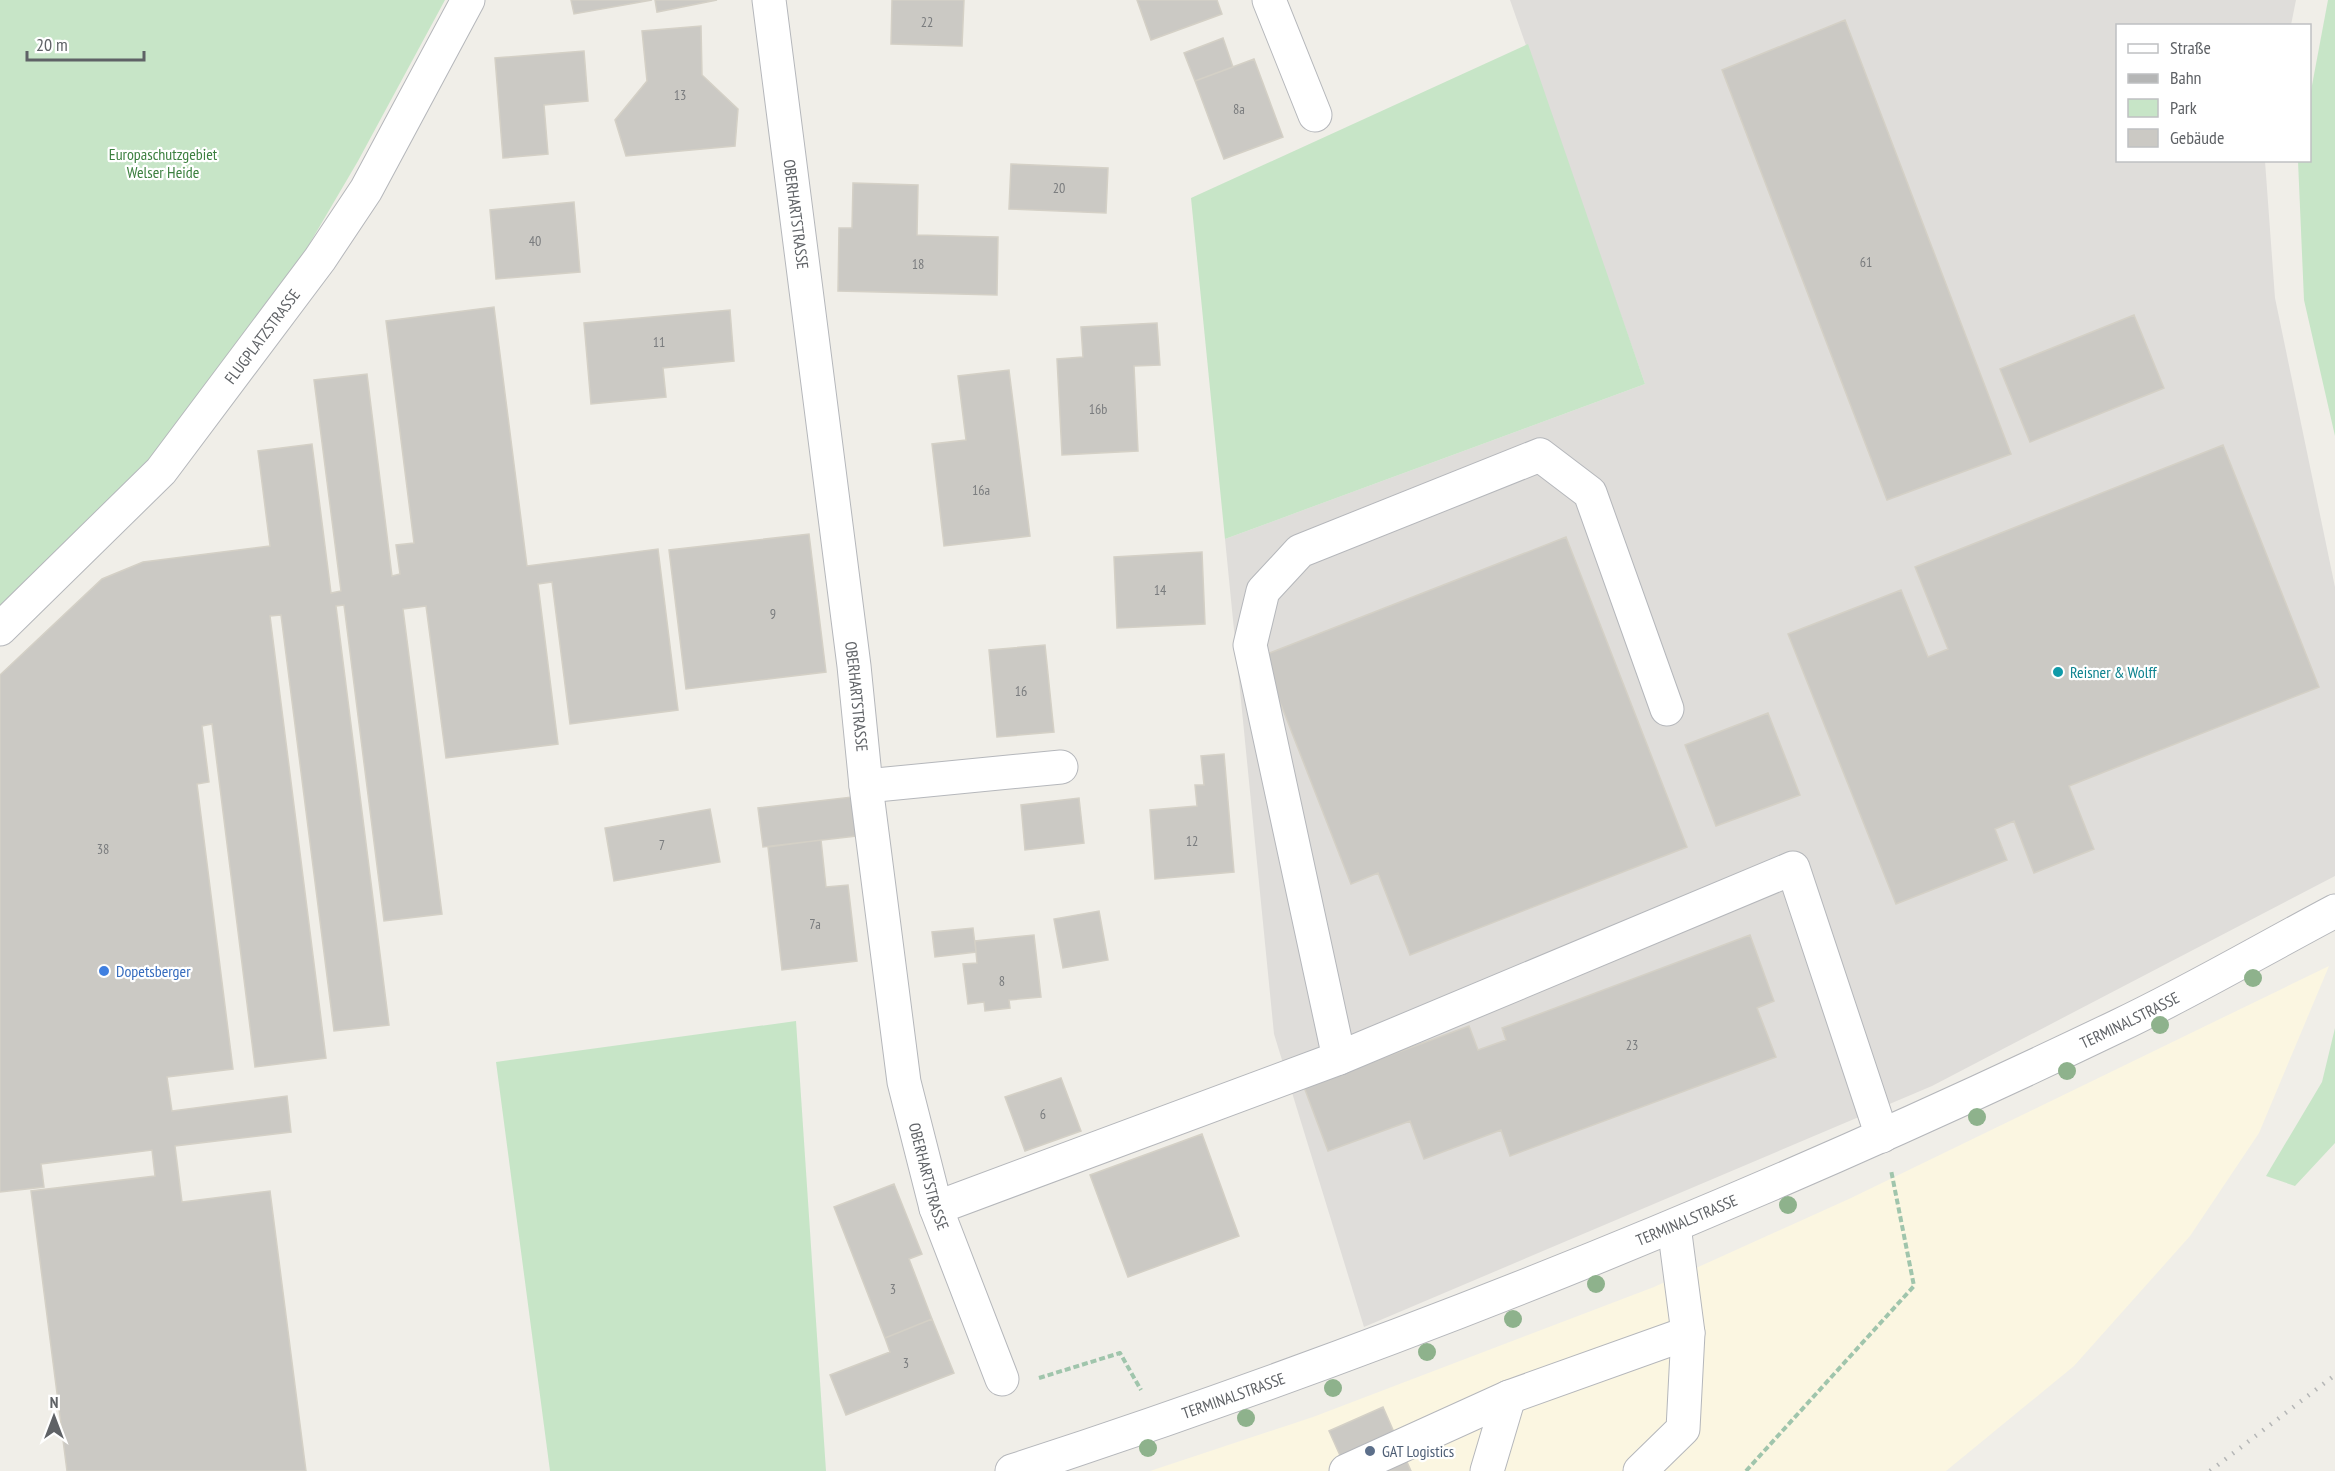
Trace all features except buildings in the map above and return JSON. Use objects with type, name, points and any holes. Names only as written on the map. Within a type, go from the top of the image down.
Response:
[{"type":"street","name":"FLUGPLATZSTRASSE","points":[[0,629],[161,471],[320,259],[366,190],[468,0]]},
{"type":"street","name":"OBERHARTSTRASSE","points":[[769,0],[854,666],[866,786],[904,1082],[936,1208],[1002,1379]]},
{"type":"street","points":[[1269,0],[1315,115]]},
{"type":"street","points":[[1340,1058],[1250,645],[1263,591],[1300,551],[1540,455],[1590,493],[1667,710]]},
{"type":"street","points":[[866,786],[1061,767]]},
{"type":"street","points":[[936,1208],[1340,1058],[1793,868],[1882,1136]]},
{"type":"street","name":"TERMINALSTRASSE","points":[[1012,1471],[1067,1463],[1159,1422],[1405,1331],[1674,1226],[1882,1136],[2121,1024],[2335,911]]},
{"type":"street","points":[[1640,1471],[1683,1429],[1688,1333],[1674,1226]]},
{"type":"street","points":[[1346,1471],[1509,1397],[1688,1333]]},
{"type":"street","points":[[1487,1471],[1509,1397]]},
{"type":"path","points":[[1746,1471],[1914,1286],[1882,1136]]},
{"type":"path","points":[[1002,1379],[1037,1379],[1120,1353],[1159,1422]]},
{"type":"shaded area","points":[[1510,0],[2296,0],[2291,24],[2116,24],[2116,162],[2265,162],[2275,298],[2335,587],[2335,876],[1932,1086],[1364,1327],[1274,1034],[1225,539],[1645,384]]},
{"type":"shaded area","points":[[2329,966],[2259,1133],[2190,1236],[2074,1366],[1946,1471],[1150,1471],[1313,1417],[1654,1287],[1851,1198]]},
{"type":"green space","name":"Europaschutzgebiet Welser Heide","points":[[0,0],[445,0],[358,161],[280,294],[156,453],[0,613]]},
{"type":"green space","points":[[2328,0],[2335,0],[2335,436],[2304,300],[2298,162],[2311,162],[2311,91]]},
{"type":"green space","points":[[1528,44],[1645,384],[1225,539],[1191,198]]},
{"type":"green space","points":[[796,1021],[826,1471],[550,1471],[496,1062]]},
{"type":"green space","points":[[2335,1028],[2335,1143],[2295,1186],[2266,1176],[2322,1082]]},
{"type":"railway","points":[[2210,1471],[2335,1375]]},
{"type":"place","name":"Reisner & Wolff","points":[[2058,672]]},
{"type":"place","name":"Dopetsberger","points":[[104,971]]},
{"type":"place","name":"GAT Logistics","points":[[1370,1451]]}]
